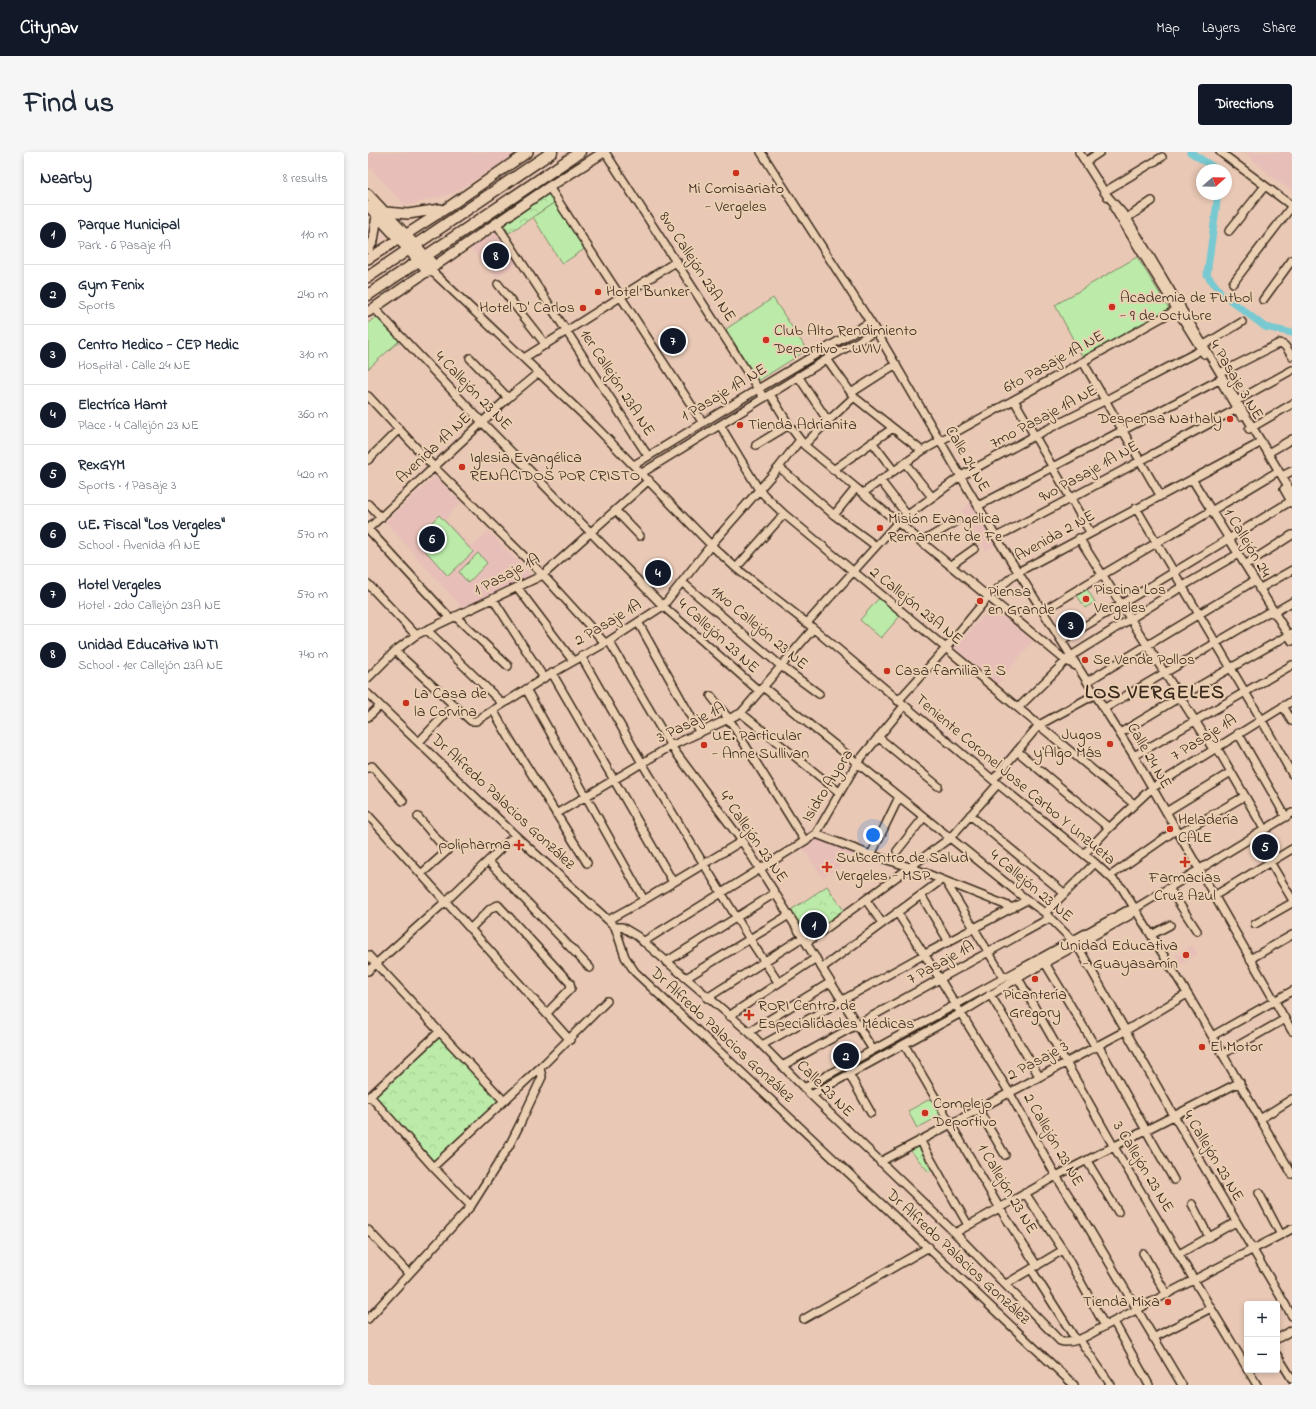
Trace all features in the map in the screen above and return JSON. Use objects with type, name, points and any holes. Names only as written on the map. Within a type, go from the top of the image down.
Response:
[{"type":"highway","points":[[368,277],[552,152]]},
{"type":"highway","points":[[368,295],[580,152]]},
{"type":"main road","points":[[368,258],[448,208],[528,152]]},
{"type":"main road","points":[[371,310],[433,270],[550,187],[605,152]]},
{"type":"main road","points":[[368,194],[406,234],[412,247],[433,270]]},
{"type":"main road","points":[[368,206],[398,239],[412,247]]},
{"type":"main road","points":[[386,212],[417,214],[448,208]]},
{"type":"main road","points":[[368,249],[373,241],[377,216]]},
{"type":"street","name":"8vo Callejón 23A NE","points":[[605,152],[758,388],[767,396],[802,443],[988,597],[1068,658]]},
{"type":"street","name":"Calle 24 NE","points":[[761,152],[876,331],[996,537],[1062,640],[1068,658],[1077,666],[1088,681],[1134,756],[1292,1031]]},
{"type":"street","name":"4 Pasaje 3 NE","points":[[1079,152],[1179,308]]},
{"type":"street","points":[[1085,162],[1100,152]]},
{"type":"street","points":[[1220,152],[1292,206],[1233,283]]},
{"type":"street","points":[[1104,192],[1162,157]]},
{"type":"street","points":[[1228,231],[1265,186]]},
{"type":"street","points":[[550,187],[703,423]]},
{"type":"street","name":"4 Pasaje 3 NE","points":[[1104,192],[1127,218],[1220,376],[1237,409],[1260,443],[1292,502]]},
{"type":"street","points":[[1127,218],[1152,202]]},
{"type":"street","name":"1er Callejón 23A NE","points":[[496,224],[648,456]]},
{"type":"street","points":[[1263,300],[1292,260]]},
{"type":"street","points":[[524,358],[677,261]]},
{"type":"street","name":"Teniente Coronel Jose Carbo Y Unzueta","points":[[433,270],[634,465],[711,545],[736,568],[807,623],[901,704],[1095,863],[1122,888],[1240,1082],[1292,1174]]},
{"type":"street","points":[[498,284],[546,345]]},
{"type":"street","name":"6to Pasaje 1A NE","points":[[863,493],[940,440],[1084,362],[1179,308]]},
{"type":"street","name":"4 Callejón 23 NE","points":[[371,310],[663,606],[761,689],[899,796],[1047,915],[1075,942],[1174,1116],[1292,1316]]},
{"type":"street","name":"1 Pasaje 1A NE","points":[[634,465],[758,388],[870,322]]},
{"type":"street","name":"7mo Pasaje 1A NE","points":[[807,623],[897,523],[961,476],[1203,348],[1242,322]]},
{"type":"street","name":"1 Pasaje 1A NE","points":[[642,473],[798,376],[876,331]]},
{"type":"street","points":[[978,506],[1124,431],[1280,343],[1285,346],[1292,356]]},
{"type":"street","points":[[470,358],[508,398]]},
{"type":"street","points":[[827,359],[853,395],[922,451]]},
{"type":"street","points":[[1084,362],[1160,495]]},
{"type":"street","name":"2 Pasaje 1A","points":[[395,651],[453,706],[472,722],[476,721],[552,673],[607,642],[663,606],[711,545],[802,443],[828,421],[853,395],[896,364]]},
{"type":"street","points":[[1238,400],[1292,370]]},
{"type":"street","name":"Avenida 1A NE","points":[[368,529],[508,398],[538,373]]},
{"type":"street","points":[[798,376],[828,421]]},
{"type":"street","name":"4 Pasaje 3 NE","points":[[1220,376],[1238,400],[1251,428]]},
{"type":"street","points":[[368,396],[434,467],[543,575],[607,642]]},
{"type":"street","points":[[1014,400],[1054,466],[1090,532]]},
{"type":"street","points":[[1251,428],[1292,404]]},
{"type":"street","name":"9vo Pasaje 1A NE","points":[[996,537],[1072,499],[1237,409]]},
{"type":"street","name":"2 Callejón 23A NE","points":[[720,425],[759,490],[784,514],[852,572],[1134,804]]},
{"type":"street","points":[[756,445],[789,425]]},
{"type":"street","points":[[833,470],[893,428]]},
{"type":"street","points":[[368,460],[399,429]]},
{"type":"street","points":[[1268,453],[1292,439]]},
{"type":"street","points":[[872,442],[894,471]]},
{"type":"street","name":"4 Pasaje 3 NE","points":[[1260,443],[1268,453],[1292,493]]},
{"type":"street","name":"Avenida 2 NE","points":[[901,704],[988,597],[1018,572],[1090,532],[1260,443]]},
{"type":"street","points":[[905,463],[932,497]]},
{"type":"street","points":[[779,467],[834,515],[876,546]]},
{"type":"street","points":[[1282,476],[1292,471]]},
{"type":"street","points":[[1043,611],[1102,574],[1156,542],[1212,512],[1275,473]]},
{"type":"street","name":"1 Callejón 24","points":[[1192,479],[1259,589],[1291,637]]},
{"type":"street","name":"1 Pasaje 1A","points":[[368,678],[395,651],[416,635],[543,575],[649,480]]},
{"type":"street","points":[[880,480],[907,515]]},
{"type":"street","points":[[834,515],[856,488]]},
{"type":"street","points":[[1062,640],[1174,571],[1292,502]]},
{"type":"street","points":[[368,504],[381,518]]},
{"type":"street","points":[[1136,508],[1245,691],[1292,774]]},
{"type":"street","points":[[616,510],[640,536]]},
{"type":"street","points":[[736,568],[784,514]]},
{"type":"street","points":[[921,542],[954,523]]},
{"type":"street","points":[[368,529],[453,617],[508,666]]},
{"type":"street","points":[[1244,565],[1292,535]]},
{"type":"street","points":[[1079,538],[1195,721],[1231,772],[1264,829]]},
{"type":"street","points":[[950,566],[974,549]]},
{"type":"street","points":[[1018,708],[1068,658],[1183,586],[1238,554]]},
{"type":"street","points":[[1259,589],[1292,570]]},
{"type":"street","points":[[1088,681],[1254,581]]},
{"type":"street","name":"11vo Callejón 23 NE","points":[[683,582],[781,666],[819,694]]},
{"type":"street","points":[[368,584],[416,635]]},
{"type":"street","points":[[517,587],[573,661]]},
{"type":"street","points":[[493,599],[544,678]]},
{"type":"street","points":[[1105,708],[1216,642],[1292,602]]},
{"type":"street","points":[[638,622],[700,733]]},
{"type":"street","name":"3 Pasaje 1A","points":[[556,814],[671,746],[729,720],[741,713],[813,629]]},
{"type":"street","points":[[427,630],[502,704]]},
{"type":"street","points":[[1120,733],[1231,668],[1291,637]]},
{"type":"street","name":"4° Callejón 23 NE","points":[[607,642],[671,746],[742,841],[873,1050]]},
{"type":"street","points":[[581,656],[642,763],[763,961],[778,982]]},
{"type":"street","points":[[1134,756],[1292,664]]},
{"type":"street","points":[[552,673],[673,882]]},
{"type":"street","points":[[526,689],[644,900]]},
{"type":"street","name":"Dr Alfredo Palacios González","points":[[368,694],[515,835],[615,927],[624,958],[635,972],[1074,1385]]},
{"type":"street","points":[[707,998],[763,961],[805,940],[866,900],[950,838],[996,782],[1017,751],[1039,725],[1096,694]]},
{"type":"street","points":[[711,696],[729,720],[805,841]]},
{"type":"street","name":"7 Pasaje 1A","points":[[1084,854],[1109,828],[1152,788],[1238,733],[1292,701]]},
{"type":"street","name":"Isidro Ayora","points":[[643,942],[816,834],[857,763],[878,737],[901,704]]},
{"type":"street","points":[[368,717],[380,706]]},
{"type":"street","points":[[419,742],[453,706]]},
{"type":"street","points":[[1283,706],[1292,721]]},
{"type":"street","points":[[493,710],[587,862]]},
{"type":"street","points":[[741,713],[839,792]]},
{"type":"street","points":[[811,1095],[960,1013],[1045,963],[1075,942],[1126,911],[1136,909],[1254,835],[1289,815],[1238,733]]},
{"type":"street","points":[[878,737],[938,786]]},
{"type":"street","points":[[1017,751],[1109,828]]},
{"type":"street","points":[[368,768],[372,766],[403,801]]},
{"type":"street","points":[[1166,812],[1231,772]]},
{"type":"street","points":[[871,855],[899,796]]},
{"type":"street","points":[[1110,876],[1178,832],[1245,796]]},
{"type":"street","points":[[368,815],[570,1040]]},
{"type":"street","points":[[970,815],[1064,893]]},
{"type":"street","points":[[418,817],[447,851],[421,874]]},
{"type":"street","points":[[897,851],[924,817]]},
{"type":"street","points":[[816,834],[910,868],[1012,908]]},
{"type":"street","points":[[368,971],[446,902],[515,835]]},
{"type":"street","points":[[1254,835],[1291,895]]},
{"type":"street","points":[[608,920],[742,841]]},
{"type":"street","points":[[1214,896],[1292,849]]},
{"type":"street","points":[[488,861],[590,968]]},
{"type":"street","name":"7 Pasaje 1A","points":[[782,1066],[858,1026],[988,952],[1047,915],[1064,893],[1095,863]]},
{"type":"street","points":[[822,968],[897,912],[943,882]]},
{"type":"street","points":[[943,882],[1004,978]]},
{"type":"street","points":[[1169,888],[1197,931]]},
{"type":"street","points":[[666,962],[775,893]]},
{"type":"street","points":[[921,895],[949,942]]},
{"type":"street","points":[[866,900],[882,923]]},
{"type":"street","points":[[762,1045],[842,1002],[925,954],[1027,900]]},
{"type":"street","points":[[1255,924],[1292,903]]},
{"type":"street","points":[[470,929],[491,908],[498,904],[570,982],[571,988],[547,1013]]},
{"type":"street","name":"2 Callejón 23 NE","points":[[897,912],[925,954],[1009,1092],[1056,1176],[1182,1385]]},
{"type":"street","points":[[686,978],[749,938],[789,915]]},
{"type":"street","points":[[1151,935],[1170,925]]},
{"type":"street","name":"Calle 23 NE","points":[[615,927],[622,927],[643,942],[686,978],[707,998],[749,1032],[811,1095],[1006,1284],[1058,1340],[1064,1342],[1077,1339]]},
{"type":"street","points":[[1250,959],[1292,935]]},
{"type":"street","points":[[804,1088],[1004,978],[1075,942]]},
{"type":"street","points":[[368,955],[504,1101]]},
{"type":"street","points":[[729,1016],[816,958]]},
{"type":"street","points":[[1045,963],[1097,1046],[1174,1180]]},
{"type":"street","name":"3 Callejón 23 NE","points":[[1018,978],[1114,1147],[1211,1308],[1244,1358]]},
{"type":"street","points":[[749,1032],[830,982]]},
{"type":"street","points":[[1212,1036],[1292,991]]},
{"type":"street","points":[[990,994],[1039,1076]]},
{"type":"street","name":"2 Pasaje 3","points":[[880,1162],[1125,1031],[1187,994]]},
{"type":"street","points":[[433,1167],[570,1040],[606,1001]]},
{"type":"street","points":[[1223,1054],[1285,1019]]},
{"type":"street","points":[[439,1032],[369,1097],[471,1206]]},
{"type":"street","name":"1 Callejón 23 NE","points":[[904,1044],[1077,1339],[1111,1385]]},
{"type":"street","points":[[368,1319],[471,1206],[509,1146],[520,1124],[542,1077],[540,1068]]},
{"type":"street","points":[[849,1074],[871,1113]]},
{"type":"street","points":[[954,1233],[999,1206],[1240,1082]]},
{"type":"street","points":[[1260,1119],[1292,1099]]},
{"type":"street","points":[[978,1109],[1005,1155]]},
{"type":"street","points":[[920,1140],[968,1225]]},
{"type":"street","points":[[1087,1161],[1118,1212]]},
{"type":"street","points":[[1025,1193],[1063,1250],[1105,1326]]},
{"type":"street","points":[[1259,1193],[1281,1235]]},
{"type":"street","points":[[1192,1204],[1209,1237]]},
{"type":"street","points":[[1179,1254],[1236,1222]]},
{"type":"street","points":[[1077,1339],[1138,1310],[1292,1229]]},
{"type":"street","points":[[368,1230],[409,1274]]},
{"type":"street","points":[[804,1319],[929,1247]]},
{"type":"street","points":[[1006,1284],[1063,1250]]},
{"type":"street","points":[[1143,1253],[1167,1295]]},
{"type":"street","points":[[1153,1338],[1211,1308]]},
{"type":"street","points":[[1114,1322],[1149,1385]]},
{"type":"street","points":[[1280,1337],[1292,1330]]},
{"type":"street","points":[[1280,1360],[1292,1379]]},
{"type":"street","name":"3 Callejón 23 NE","points":[[1250,1373],[1257,1385]]},
{"type":"shaded area","points":[[368,152],[519,152],[454,193],[405,206],[368,166]]},
{"type":"shaded area","points":[[1239,152],[1292,152],[1292,191],[1270,176],[1247,154]]},
{"type":"shaded area","points":[[499,230],[519,263],[496,277],[471,248]]},
{"type":"shaded area","points":[[435,476],[461,503],[445,519],[472,547],[488,531],[532,576],[463,609],[385,522]]},
{"type":"shaded area","points":[[972,503],[996,544],[986,551],[961,510]]},
{"type":"shaded area","points":[[992,607],[1033,641],[998,684],[954,648]]},
{"type":"shaded area","points":[[1075,615],[1082,627],[1067,636],[1060,624]]},
{"type":"shaded area","name":"Subcentro de Salud Vergeles - MSP","points":[[814,837],[857,855],[823,878],[801,846]]},
{"type":"shaded area","name":"Unidad Educativa - Guayasamín","points":[[1192,945],[1198,954],[1181,965],[1175,955]]},
{"type":"green space","points":[[550,193],[555,202],[509,233],[504,225]]},
{"type":"green space","points":[[555,202],[586,248],[562,264],[533,217]]},
{"type":"green space","name":"Academia de Futbol - 9 de Octubre","points":[[1137,257],[1170,310],[1083,358],[1055,305]]},
{"type":"green space","name":"Club Alto Rendimiento Deportivo - UVIV","points":[[773,298],[807,350],[758,381],[726,329]]},
{"type":"green space","points":[[377,316],[399,341],[368,369],[368,323]]},
{"type":"green space","points":[[439,515],[473,552],[448,576],[415,539]]},
{"type":"green space","points":[[478,553],[487,563],[468,583],[459,572]]},
{"type":"green space","name":"Piscina Los Vergeles","points":[[1087,589],[1095,602],[1085,608],[1077,595]]},
{"type":"green space","points":[[879,598],[900,616],[881,638],[860,620]]},
{"type":"green space","points":[[827,886],[845,912],[809,938],[791,910]]},
{"type":"green space","points":[[440,1034],[500,1100],[434,1161],[374,1095]]},
{"type":"green space","name":"Complejo Deportivo","points":[[932,1098],[942,1115],[917,1128],[908,1111]]},
{"type":"green space","points":[[920,1143],[935,1168],[929,1172],[909,1149]]},
{"type":"waterway","points":[[1190,152],[1209,164]]},
{"type":"waterway","points":[[1217,200],[1207,275],[1221,293],[1265,327],[1292,333]]},
{"type":"place","name":"Mi Comisariato - Vergeles","points":[[736,173]]},
{"type":"place","name":"Unidad Educativa INTI","points":[[496,256]]},
{"type":"place","name":"Hotel Bunker","points":[[598,292]]},
{"type":"place","name":"Academia de Futbol - 9 de Octubre","points":[[1112,307]]},
{"type":"place","name":"Hotel D' Carlos","points":[[583,308]]},
{"type":"place","name":"Club Alto Rendimiento Deportivo - UVIV","points":[[766,340]]},
{"type":"place","name":"Hotel Vergeles","points":[[673,341]]},
{"type":"place","name":"Despensa Nathaly","points":[[1230,419]]},
{"type":"place","name":"Tienda Adrianita","points":[[740,425]]},
{"type":"place","name":"Iglesia Evangélica RENACIDOS POR CRISTO","points":[[462,467]]},
{"type":"place","name":"Misión Evangelica Remanente de Fe","points":[[880,528]]},
{"type":"place","name":"UE. Fiscal \"Los Vergeles\"","points":[[432,539]]},
{"type":"place","name":"Electríca Hamt","points":[[658,573]]},
{"type":"place","name":"Piscina Los Vergeles","points":[[1086,599]]},
{"type":"place","name":"Piensa en Grande","points":[[980,601]]},
{"type":"place","name":"Centro Medico - CEP Medic","points":[[1071,625]]},
{"type":"place","name":"Se Vende Pollos","points":[[1085,660]]},
{"type":"place","name":"Casa familia Z S","points":[[887,671]]},
{"type":"place","name":"La Casa de la Corvina","points":[[406,703]]},
{"type":"place","name":"Jugos y'Algo Más","points":[[1110,744]]},
{"type":"place","name":"UE. Particular - Anne Sullivan","points":[[704,745]]},
{"type":"place","name":"Heladería CALE","points":[[1170,829]]},
{"type":"place","name":"polipharma","points":[[519,845]]},
{"type":"place","name":"RexGYM","points":[[1265,847]]},
{"type":"place","name":"Farmacias Cruz Azul","points":[[1185,862]]},
{"type":"place","name":"Subcentro de Salud Vergeles - MSP","points":[[827,867]]},
{"type":"place","name":"Parque Municipal","points":[[814,925]]},
{"type":"place","name":"Unidad Educativa - Guayasamín","points":[[1186,955]]},
{"type":"place","name":"Picantería Gregory","points":[[1035,979]]},
{"type":"place","name":"RORI Centro de Especialidades Médicas","points":[[749,1015]]},
{"type":"place","name":"El Motor","points":[[1202,1047]]},
{"type":"place","name":"Gym Fenix","points":[[846,1056]]},
{"type":"place","name":"Complejo Deportivo","points":[[925,1113]]},
{"type":"place","name":"Tienda Mixa","points":[[1168,1302]]},
{"type":"district","name":"LOS VERGELES","points":[[1155,693]]}]
